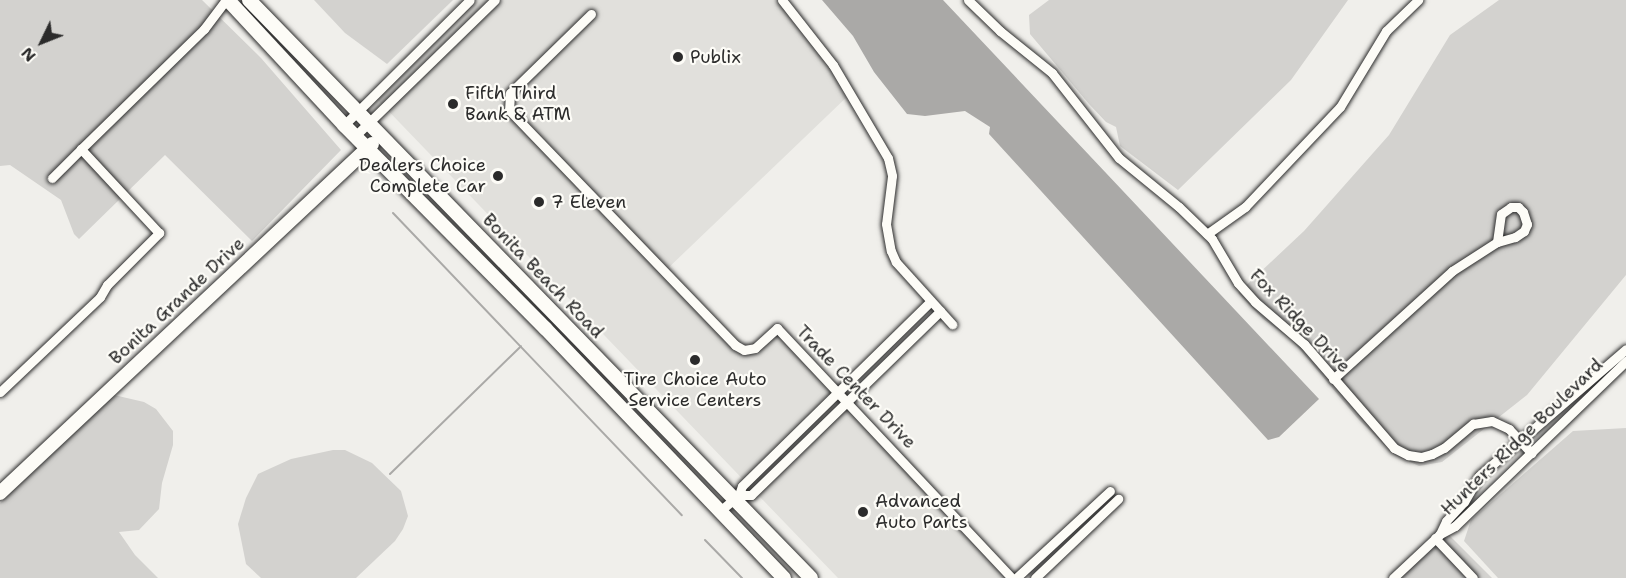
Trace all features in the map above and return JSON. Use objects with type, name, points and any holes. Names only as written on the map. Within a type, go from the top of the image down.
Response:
[{"type":"street","name":"Bonita Beach Road","points":[[227,0],[344,125],[784,578]]},
{"type":"street","points":[[52,178],[204,29],[227,0]]},
{"type":"street","name":"Bonita Beach Road","points":[[249,0],[736,497],[811,578]]},
{"type":"street","points":[[344,125],[470,0]]},
{"type":"street","points":[[355,136],[495,0]]},
{"type":"street","points":[[782,0],[833,64],[888,159],[892,176],[892,191],[886,224],[891,251],[896,262],[952,324]]},
{"type":"street","name":"Fox Ridge Drive","points":[[968,0],[1000,31],[1052,74],[1119,158],[1179,207],[1207,234],[1238,283],[1255,302],[1295,335],[1394,448],[1408,455],[1421,457],[1432,454],[1444,448],[1463,430],[1483,421],[1502,424],[1531,453]]},
{"type":"street","points":[[1207,234],[1245,207],[1340,106],[1386,31],[1418,0]]},
{"type":"street","name":"Trade Center Drive","points":[[591,14],[510,93],[509,110],[735,345],[744,350],[755,348],[777,328],[1012,578]]},
{"type":"street","name":"Bonita Grande Drive","points":[[0,493],[380,136]]},
{"type":"street","points":[[0,392],[99,297],[107,285],[159,233],[81,149]]},
{"type":"street","points":[[1334,379],[1452,271],[1497,242]]},
{"type":"street","points":[[720,510],[736,497],[742,486],[931,301]]},
{"type":"street","points":[[736,497],[751,495],[940,311]]},
{"type":"street","name":"Hunters Ridge Boulevard","points":[[1437,536],[1446,521],[1464,502],[1479,476],[1626,349]]},
{"type":"street","name":"Hunters Ridge Boulevard","points":[[1393,578],[1437,536],[1455,526],[1626,361]]},
{"type":"street","points":[[1017,578],[1110,490]]},
{"type":"street","points":[[1035,578],[1118,499]]},
{"type":"street","points":[[1437,536],[1473,578]]},
{"type":"shaded area","points":[[0,0],[202,0],[261,58],[341,150],[252,241],[165,155],[79,239],[74,234],[61,200],[10,165],[0,166]]},
{"type":"shaded area","points":[[314,0],[453,0],[387,64],[345,33]]},
{"type":"shaded area","points":[[473,0],[781,0],[851,93],[664,272],[744,348],[767,337],[780,337],[1009,578],[838,578],[374,96]]},
{"type":"shaded area","points":[[822,0],[943,0],[1319,399],[1279,437],[1268,440],[989,134],[990,127],[965,111],[925,116],[907,114],[874,72],[853,36]]},
{"type":"shaded area","points":[[1049,0],[1348,0],[1291,80],[1178,190],[1120,146],[1116,127],[1106,122],[1089,104],[1030,34],[1029,15]]},
{"type":"shaded area","points":[[1499,0],[1626,0],[1626,275],[1527,395],[1442,462],[1419,466],[1395,455],[1359,420],[1291,339],[1263,319],[1238,293],[1304,231],[1389,135],[1450,35]]},
{"type":"shaded area","points":[[114,395],[144,402],[156,409],[173,431],[173,445],[162,483],[159,509],[139,530],[119,532],[135,555],[158,578],[0,578],[0,503]]},
{"type":"shaded area","points":[[1626,428],[1626,578],[1498,578],[1464,541],[1471,520],[1573,431]]},
{"type":"shaded area","points":[[333,450],[345,450],[372,463],[401,491],[408,516],[403,529],[395,541],[356,578],[261,578],[246,564],[238,524],[246,498],[258,474],[291,459]]},
{"type":"shaded area","points":[[1446,532],[1492,578],[1399,578]]},
{"type":"waterway","points":[[393,213],[682,515]]},
{"type":"waterway","points":[[390,474],[521,346]]},
{"type":"waterway","points":[[705,540],[742,578]]},
{"type":"place","name":"Publix","points":[[678,57]]},
{"type":"place","name":"Fifth Third Bank & ATM","points":[[453,104]]},
{"type":"place","name":"Dealers Choice Complete Car","points":[[498,176]]},
{"type":"place","name":"7 Eleven","points":[[539,202]]},
{"type":"place","name":"Tire Choice Auto Service Centers","points":[[695,360]]},
{"type":"place","name":"Advanced Auto Parts","points":[[863,512]]}]
